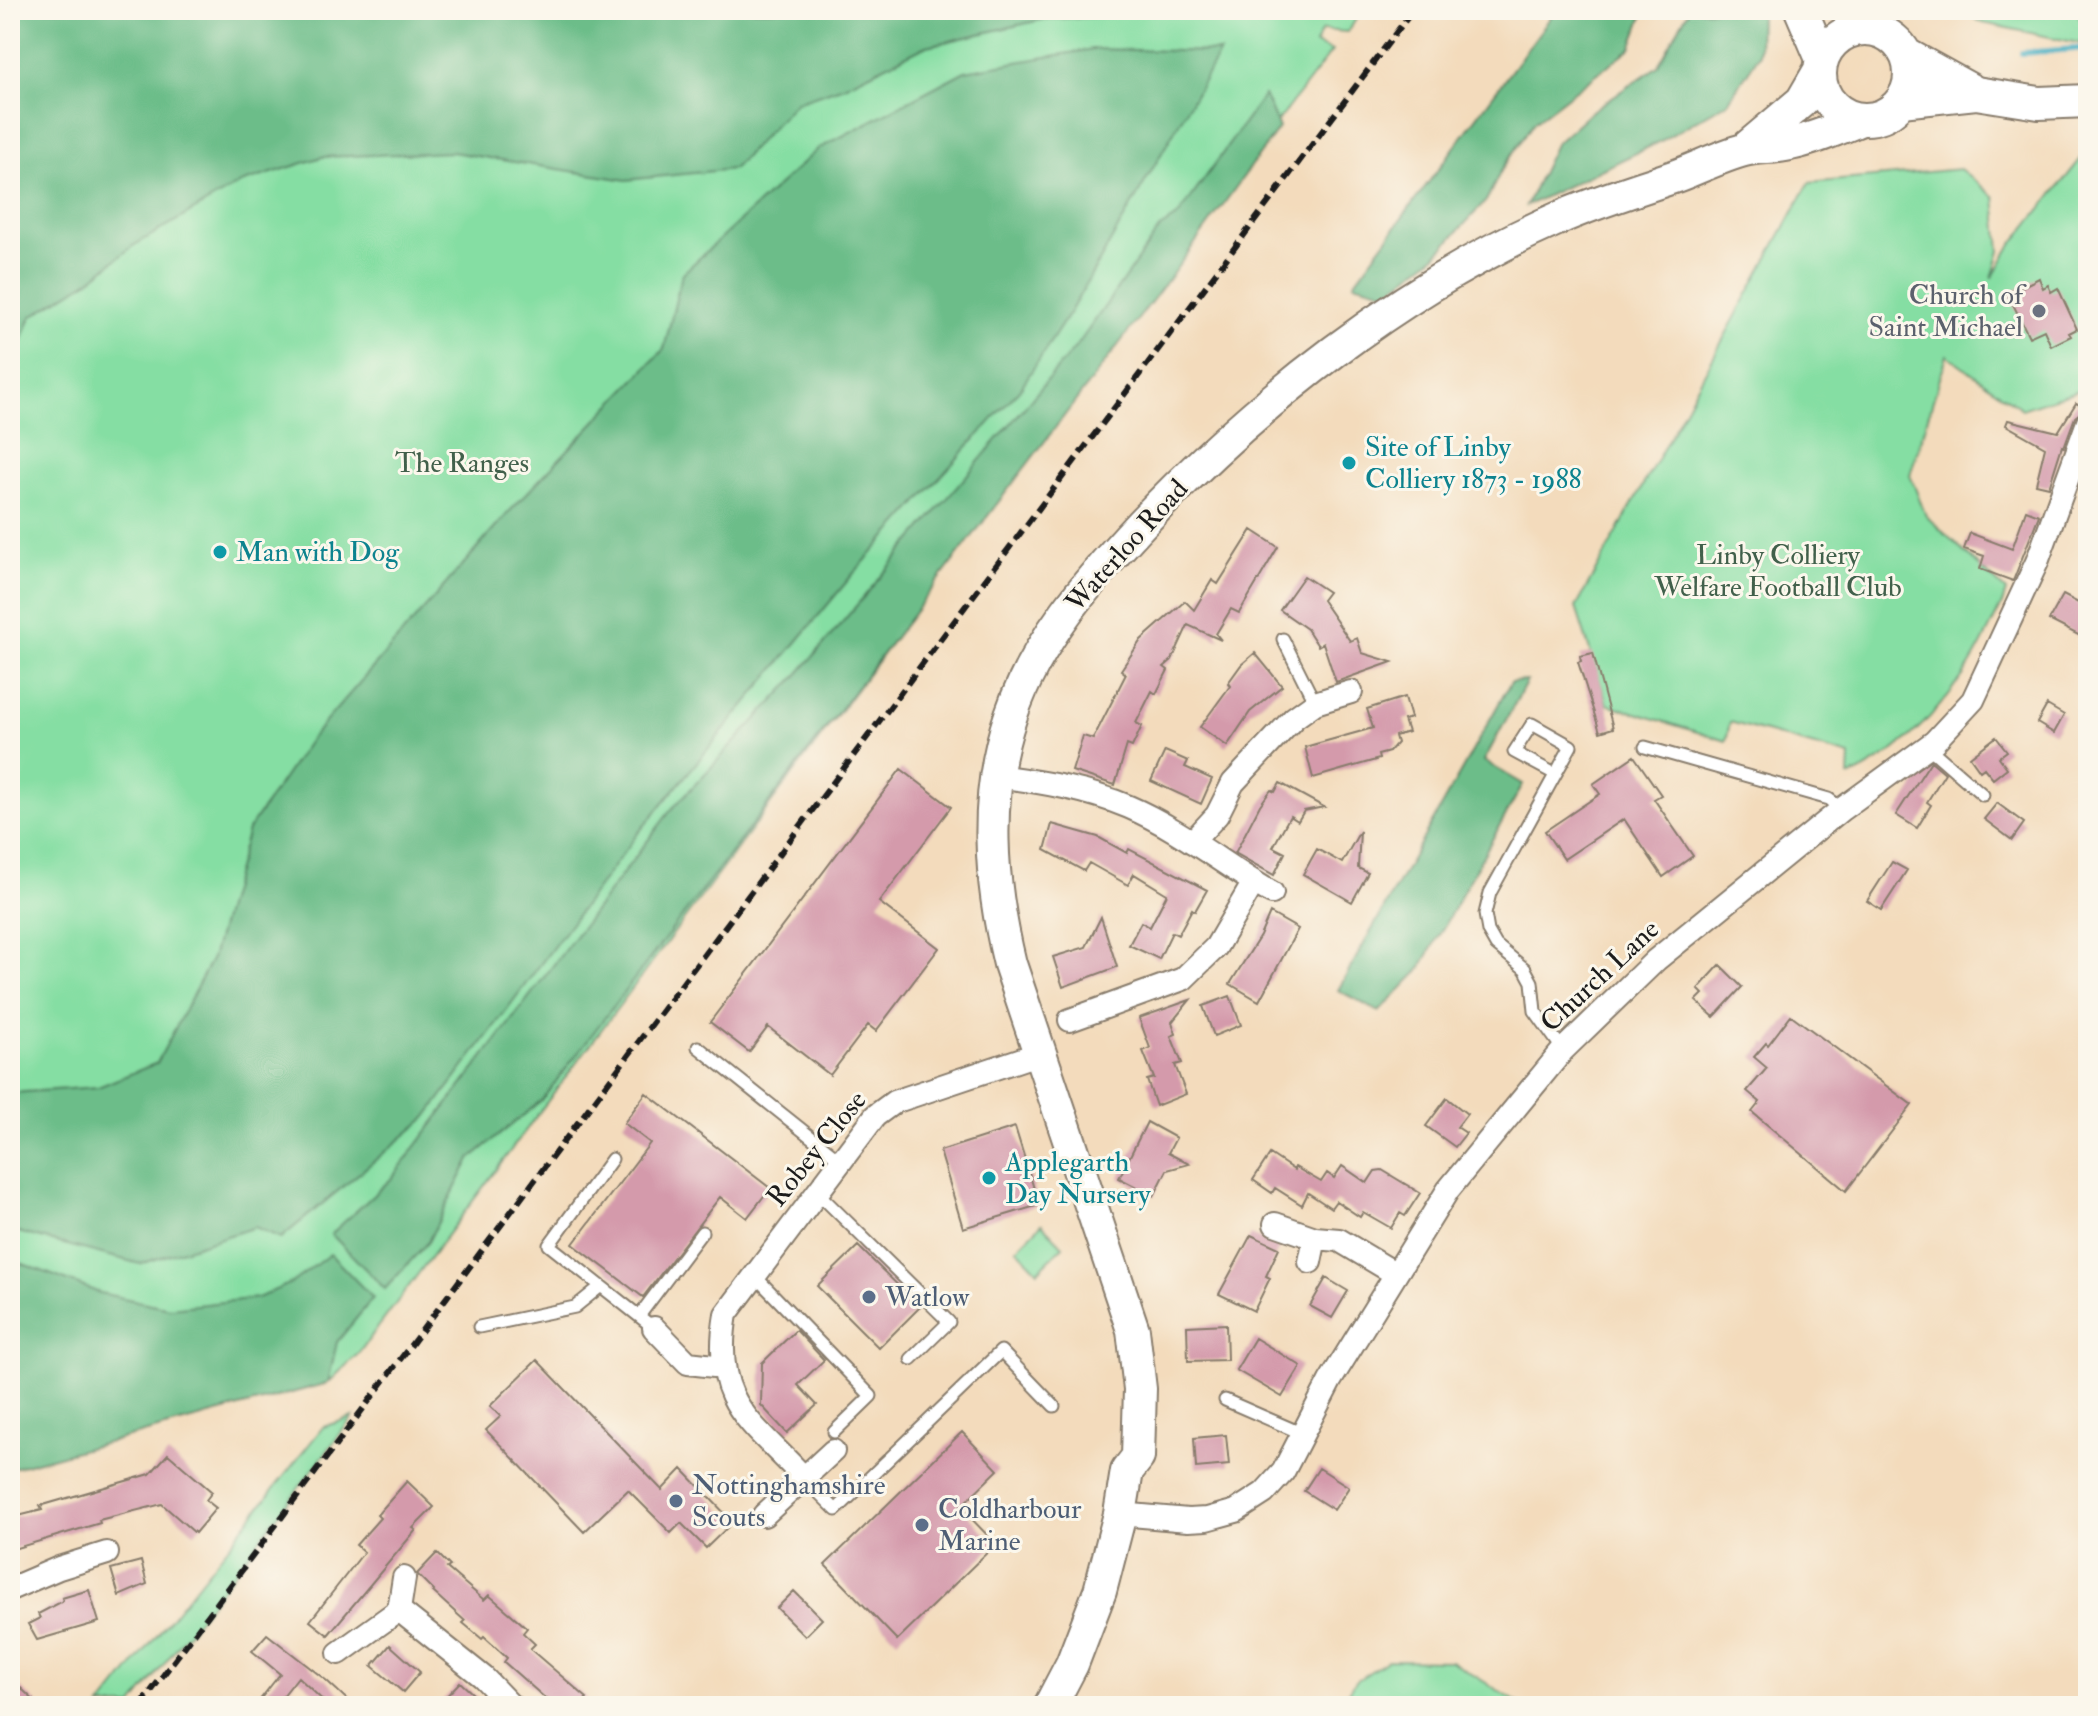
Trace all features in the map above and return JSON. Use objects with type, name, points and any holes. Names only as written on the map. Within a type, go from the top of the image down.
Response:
[{"type":"street","points":[[1801,10],[1821,64],[1824,93],[1833,107],[1859,120],[1872,119],[1888,114],[1901,101],[1910,84],[1907,55],[1898,42],[1872,29],[1857,29],[1843,34],[1832,43],[1821,64]]},
{"type":"street","points":[[1823,10],[1857,29]]},
{"type":"street","points":[[1907,55],[1976,93]]},
{"type":"street","name":"Waterloo Road","points":[[1744,150],[1802,101],[1821,64]]},
{"type":"street","points":[[1901,101],[1976,93],[2039,103],[2088,101]]},
{"type":"street","name":"Waterloo Road","points":[[1050,1706],[1072,1664],[1100,1591],[1120,1514],[1127,1471],[1138,1457],[1140,1389],[1133,1330],[1010,964],[997,912],[992,859],[997,776],[1011,715],[1034,663],[1089,581],[1176,487],[1254,418],[1380,317],[1495,248],[1559,218],[1744,150],[1807,140],[1859,120]]},
{"type":"street","name":"Church Lane","points":[[1120,1514],[1207,1519],[1236,1511],[1264,1493],[1283,1472],[1330,1381],[1448,1190],[1563,1050],[1656,960],[1842,809],[1928,747],[1973,700],[2037,562],[2088,422]]},
{"type":"street","points":[[1192,842],[1217,815],[1233,783],[1294,718],[1315,703],[1351,692]]},
{"type":"street","points":[[997,776],[1055,784],[1129,807],[1192,842],[1263,888],[1216,947],[1183,979],[1070,1020]]},
{"type":"street","name":"Robey Close","points":[[804,1478],[735,1405],[723,1367],[721,1341],[726,1314],[875,1116],[894,1102],[1040,1053]]},
{"type":"street","points":[[1275,1224],[1315,1238],[1339,1240],[1396,1274]]},
{"type":"street","points":[[1310,1262],[1315,1238]]},
{"type":"street","points":[[646,1322],[688,1363],[723,1367]]},
{"type":"street","points":[[764,1515],[804,1478],[833,1441]]},
{"type":"street","points":[[10,1589],[67,1564],[107,1553]]},
{"type":"street","points":[[339,1653],[399,1610],[404,1578]]},
{"type":"street","points":[[399,1610],[483,1677],[511,1706]]},
{"type":"lane","points":[[1283,639],[1315,703]]},
{"type":"lane","points":[[1555,774],[1514,752],[1532,724],[1571,746],[1490,893],[1485,914],[1488,931],[1496,945],[1525,969],[1532,982],[1535,1011],[1563,1050]]},
{"type":"lane","points":[[1645,747],[1829,799],[1842,809]]},
{"type":"lane","points":[[1928,747],[1983,795]]},
{"type":"lane","points":[[698,1047],[841,1161]]},
{"type":"lane","points":[[612,1159],[549,1245],[646,1322],[702,1232]]},
{"type":"lane","points":[[817,1192],[949,1322],[911,1359]]},
{"type":"lane","points":[[755,1276],[871,1396],[833,1441]]},
{"type":"lane","points":[[479,1327],[575,1307],[601,1286]]},
{"type":"lane","points":[[804,1478],[836,1510],[1001,1351],[1054,1406]]},
{"type":"lane","points":[[1225,1400],[1303,1434]]},
{"type":"green space","name":"The Ranges","points":[[10,10],[1363,10],[1347,32],[1322,30],[1315,44],[1332,51],[1245,163],[871,670],[358,1354],[328,1383],[10,1469]]},
{"type":"green space","points":[[10,10],[1121,10],[1116,16],[1045,19],[923,47],[844,86],[796,102],[733,169],[626,180],[452,152],[322,157],[241,183],[133,246],[91,279],[31,317],[10,371]]},
{"type":"green space","points":[[1556,10],[1645,10],[1631,48],[1534,122],[1503,167],[1486,201],[1435,256],[1387,292],[1354,283]]},
{"type":"green space","points":[[1689,10],[1760,10],[1759,55],[1728,102],[1659,142],[1526,206],[1555,144],[1593,110],[1658,66]]},
{"type":"green space","points":[[1960,10],[2075,10],[2088,31],[2088,45],[1983,23]]},
{"type":"green space","points":[[1093,49],[1220,52],[1070,312],[1020,389],[854,573],[639,832],[426,1118],[281,1238],[255,1227],[140,1264],[10,1230],[10,1093],[98,1087],[157,1063],[212,958],[248,830],[311,738],[509,512],[664,349],[682,274],[818,149],[965,71]]},
{"type":"green space","points":[[1264,95],[1279,128],[1174,272],[542,1100],[470,1159],[428,1242],[385,1289],[331,1234],[391,1179],[671,810],[795,678],[1079,343],[1160,228],[1178,216]]},
{"type":"green space","name":"Linby Colliery Welfare Football Club","points":[[2088,150],[2088,387],[2022,409],[1947,355],[1910,475],[1926,516],[2006,591],[1972,662],[1937,709],[1896,748],[1849,777],[1850,756],[1730,722],[1726,741],[1607,704],[1576,607],[1809,183],[1960,169],[1995,197],[2000,251],[1992,278],[2011,246]]},
{"type":"green space","points":[[1527,681],[1484,761],[1523,784],[1419,971],[1379,1012],[1338,990],[1511,682]]},
{"type":"green space","points":[[1042,1224],[1063,1246],[1038,1271],[1017,1249]]},
{"type":"green space","points":[[330,1254],[373,1298],[337,1342],[328,1383],[10,1469],[10,1259],[100,1293],[170,1308],[258,1298],[293,1282]]},
{"type":"green space","points":[[353,1417],[132,1706],[101,1706],[323,1427]]},
{"type":"green space","points":[[1388,1660],[1451,1661],[1523,1706],[1340,1706],[1356,1681]]},
{"type":"building","name":"Church of Saint Michael","points":[[2039,278],[2043,288],[2048,285],[2051,292],[2058,288],[2077,329],[2069,333],[2071,336],[2051,346],[2044,330],[2029,337],[2008,294]]},
{"type":"building","points":[[2076,403],[2086,408],[2075,417],[2049,487],[2036,484],[2045,447],[2006,425],[2008,420],[2058,432]]},
{"type":"building","points":[[2026,510],[2039,515],[2013,581],[1980,569],[1984,556],[1964,549],[1970,533],[2012,549]]},
{"type":"building","points":[[1252,530],[1278,547],[1239,613],[1231,609],[1216,634],[1221,640],[1188,625],[1172,660],[1164,667],[1168,670],[1156,694],[1152,691],[1136,723],[1142,726],[1132,747],[1127,745],[1115,785],[1072,771],[1083,736],[1093,739],[1126,674],[1121,670],[1141,640],[1185,601],[1194,610],[1212,580],[1218,584]]},
{"type":"building","points":[[1304,576],[1328,592],[1322,600],[1350,641],[1357,638],[1362,653],[1392,662],[1336,682],[1323,643],[1318,646],[1307,629],[1280,610]]},
{"type":"building","points":[[2063,595],[2088,608],[2088,630],[2084,638],[2049,620]]},
{"type":"building","points":[[1255,653],[1282,686],[1250,712],[1227,746],[1200,727],[1230,686],[1228,683],[1241,665]]},
{"type":"building","points":[[1593,653],[1613,728],[1600,732],[1578,662],[1581,661],[1580,656]]},
{"type":"building","points":[[1405,697],[1411,718],[1404,720],[1408,732],[1395,736],[1397,743],[1389,752],[1378,755],[1379,759],[1313,778],[1305,747],[1373,728],[1367,709]]},
{"type":"building","points":[[2047,705],[2064,715],[2054,733],[2037,723]]},
{"type":"building","points":[[1996,737],[2007,751],[1999,757],[2007,768],[1993,779],[1984,768],[1980,771],[1970,757]]},
{"type":"building","points":[[1165,751],[1188,761],[1185,767],[1212,779],[1201,804],[1151,781]]},
{"type":"building","points":[[1634,756],[1661,795],[1654,799],[1693,856],[1663,877],[1624,819],[1564,859],[1545,831],[1600,794],[1593,784]]},
{"type":"building","points":[[1931,761],[1945,773],[1927,802],[1931,805],[1917,828],[1896,815]]},
{"type":"building","points":[[901,769],[951,807],[879,902],[939,948],[876,1031],[868,1025],[830,1075],[768,1027],[749,1052],[710,1022]]},
{"type":"building","points":[[1280,783],[1324,807],[1304,811],[1298,821],[1290,816],[1273,847],[1285,853],[1274,875],[1235,853],[1260,805]]},
{"type":"building","points":[[1997,803],[2024,823],[2012,840],[1984,819]]},
{"type":"building","points":[[1052,824],[1098,837],[1127,853],[1129,849],[1207,890],[1178,935],[1172,932],[1159,959],[1129,945],[1141,922],[1150,927],[1167,894],[1134,874],[1128,885],[1089,863],[1084,871],[1045,850]]},
{"type":"building","points":[[1360,831],[1358,868],[1368,873],[1352,902],[1303,874],[1317,849],[1342,863]]},
{"type":"building","points":[[1892,862],[1907,870],[1881,910],[1867,901]]},
{"type":"building","points":[[1270,913],[1298,929],[1259,1001],[1230,984],[1260,936]]},
{"type":"building","points":[[1101,917],[1117,967],[1063,987],[1053,957],[1086,947]]},
{"type":"building","points":[[1720,965],[1742,987],[1714,1017],[1696,1001],[1703,994],[1698,989]]},
{"type":"building","points":[[1230,996],[1241,1025],[1214,1036],[1203,1006]]},
{"type":"building","points":[[1190,1000],[1172,1022],[1176,1034],[1171,1036],[1182,1063],[1175,1065],[1186,1094],[1156,1106],[1147,1080],[1154,1078],[1143,1051],[1150,1048],[1139,1018]]},
{"type":"building","points":[[1791,1015],[1912,1105],[1846,1191],[1752,1112],[1760,1102],[1747,1091],[1767,1068],[1754,1057],[1766,1043],[1768,1045]]},
{"type":"building","points":[[646,1093],[770,1188],[747,1218],[720,1197],[643,1297],[573,1244],[650,1143],[624,1123]]},
{"type":"building","points":[[1447,1098],[1467,1114],[1457,1127],[1466,1133],[1455,1147],[1426,1126]]},
{"type":"building","points":[[1147,1122],[1176,1138],[1168,1153],[1189,1164],[1167,1170],[1154,1196],[1119,1178]]},
{"type":"building","name":"Applegarth Day Nursery","points":[[1015,1127],[1039,1205],[963,1228],[940,1151]]},
{"type":"building","points":[[1270,1154],[1294,1170],[1295,1167],[1321,1182],[1327,1173],[1334,1178],[1342,1166],[1367,1183],[1375,1171],[1382,1170],[1420,1193],[1405,1216],[1400,1213],[1391,1228],[1363,1212],[1360,1217],[1336,1201],[1331,1208],[1308,1193],[1302,1205],[1275,1188],[1272,1193],[1253,1180]]},
{"type":"building","points":[[1251,1235],[1279,1248],[1266,1276],[1270,1278],[1254,1311],[1219,1294]]},
{"type":"building","name":"Watlow","points":[[858,1246],[920,1307],[879,1348],[817,1286]]},
{"type":"building","points":[[1326,1278],[1348,1291],[1332,1318],[1310,1306]]},
{"type":"building","points":[[1226,1324],[1227,1360],[1188,1361],[1187,1326]]},
{"type":"building","points":[[796,1330],[824,1360],[798,1385],[817,1405],[787,1433],[761,1405],[762,1363]]},
{"type":"building","points":[[1255,1338],[1301,1366],[1282,1397],[1236,1370]]},
{"type":"building","points":[[537,1360],[662,1490],[682,1469],[733,1522],[706,1548],[681,1523],[671,1533],[628,1490],[584,1532],[486,1430],[501,1416],[490,1406]]},
{"type":"building","name":"Coldharbour Marine","points":[[962,1432],[998,1470],[960,1507],[996,1544],[897,1640],[825,1565]]},
{"type":"building","points":[[1226,1435],[1229,1465],[1196,1468],[1194,1438]]},
{"type":"building","points":[[168,1454],[212,1492],[206,1500],[216,1508],[195,1533],[162,1504],[99,1520],[100,1523],[10,1550],[10,1518],[42,1510],[40,1506],[150,1474]]},
{"type":"building","points":[[1319,1468],[1349,1487],[1334,1510],[1304,1491]]},
{"type":"building","points":[[407,1481],[434,1507],[413,1528],[416,1530],[328,1635],[310,1621],[364,1552],[356,1545]]},
{"type":"building","points":[[437,1553],[450,1566],[447,1568],[484,1600],[489,1595],[527,1628],[523,1633],[535,1644],[530,1649],[587,1698],[579,1706],[554,1706],[504,1662],[507,1658],[463,1623],[465,1621],[433,1592],[417,1574]]},
{"type":"building","points":[[141,1561],[147,1584],[119,1596],[111,1569]]},
{"type":"building","points":[[89,1590],[99,1622],[37,1640],[28,1624],[40,1618],[38,1614],[63,1601],[62,1598]]},
{"type":"building","points":[[794,1591],[822,1619],[805,1636],[777,1608]]},
{"type":"building","points":[[267,1634],[354,1706],[329,1706],[298,1677],[275,1706],[255,1706],[280,1674],[252,1651]]},
{"type":"building","points":[[390,1645],[420,1672],[403,1692],[372,1666]]},
{"type":"building","points":[[10,1678],[40,1706],[10,1706]]},
{"type":"building","points":[[460,1682],[486,1706],[437,1706]]},
{"type":"waterway","points":[[2022,53],[2088,48]]},
{"type":"railway","points":[[140,1706],[1413,10]]},
{"type":"place","name":"Church of Saint Michael","points":[[2039,311]]},
{"type":"place","name":"Site of Linby Colliery 1873 - 1988","points":[[1349,463]]},
{"type":"place","name":"Man with Dog","points":[[220,552]]},
{"type":"place","name":"Applegarth Day Nursery","points":[[989,1178]]},
{"type":"place","name":"Watlow","points":[[869,1297]]},
{"type":"place","name":"Nottinghamshire Scouts","points":[[676,1501]]},
{"type":"place","name":"Coldharbour Marine","points":[[922,1525]]}]
